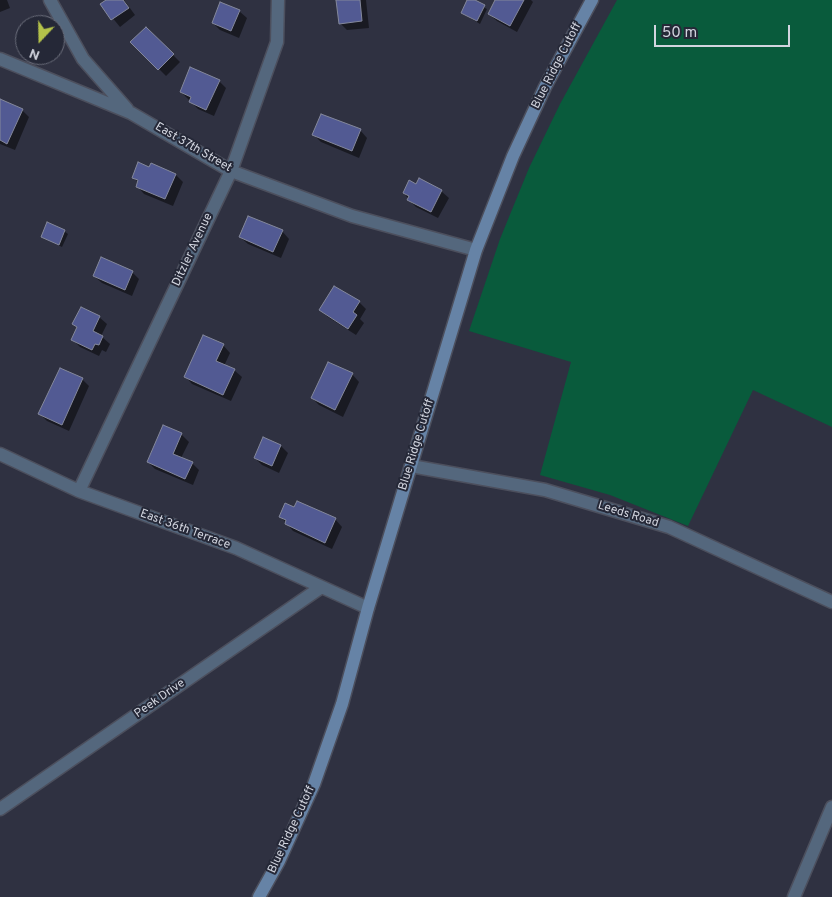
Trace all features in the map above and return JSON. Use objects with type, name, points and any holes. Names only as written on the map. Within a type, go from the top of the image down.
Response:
[{"type":"main road","name":"Blue Ridge Cutoff","points":[[259,897],[279,861],[314,784],[342,704],[368,608],[476,250],[513,156],[545,87],[592,0]]},
{"type":"street","points":[[50,0],[82,59],[131,113]]},
{"type":"street","name":"Ditzler Avenue","points":[[79,491],[231,171],[277,42],[278,0]]},
{"type":"street","name":"East 37th Street","points":[[0,59],[131,113],[231,171],[352,216],[476,250]]},
{"type":"street","name":"East 36th Terrace","points":[[0,454],[79,491],[236,548],[290,571],[320,588],[368,608]]},
{"type":"street","name":"Leeds Road","points":[[411,466],[545,490],[669,527],[832,602]]},
{"type":"street","name":"Peek Drive","points":[[0,809],[320,588]]},
{"type":"street","points":[[794,897],[832,807]]},
{"type":"green space","points":[[617,0],[832,0],[832,427],[753,390],[688,526],[610,495],[540,475],[571,362],[469,331],[500,239],[529,168],[560,104]]},
{"type":"building","points":[[106,0],[123,0],[129,8],[111,20],[100,4]]},
{"type":"building","points":[[336,0],[360,0],[362,21],[339,24]]},
{"type":"building","points":[[467,0],[475,0],[485,5],[477,21],[461,13]]},
{"type":"building","points":[[495,0],[524,0],[510,26],[488,14]]},
{"type":"building","points":[[220,2],[240,10],[231,31],[212,23]]},
{"type":"building","points":[[146,27],[174,54],[158,70],[130,42]]},
{"type":"building","points":[[190,67],[220,80],[206,110],[189,102],[191,97],[180,92]]},
{"type":"building","points":[[0,99],[23,109],[7,144],[0,140]]},
{"type":"building","points":[[321,114],[361,129],[352,151],[312,135]]},
{"type":"building","points":[[138,162],[149,167],[151,163],[176,174],[165,199],[136,187],[138,180],[132,178]]},
{"type":"building","points":[[419,178],[442,190],[431,212],[407,200],[409,196],[403,193],[409,180],[416,184]]},
{"type":"building","points":[[248,216],[283,230],[273,252],[239,237]]},
{"type":"building","points":[[47,222],[65,230],[59,245],[41,237]]},
{"type":"building","points":[[101,257],[133,271],[125,290],[93,276]]},
{"type":"building","points":[[334,286],[360,301],[353,312],[357,315],[348,329],[319,310]]},
{"type":"building","points":[[81,307],[100,316],[93,331],[103,336],[99,345],[95,344],[92,350],[71,340],[77,327],[72,324]]},
{"type":"building","points":[[203,335],[224,344],[216,361],[235,369],[223,395],[184,377]]},
{"type":"building","points":[[328,362],[353,373],[335,410],[311,398]]},
{"type":"building","points":[[60,368],[83,378],[62,425],[38,414]]},
{"type":"building","points":[[163,425],[182,433],[173,454],[193,462],[185,479],[147,462]]},
{"type":"building","points":[[263,437],[281,445],[272,466],[254,458]]},
{"type":"building","points":[[297,501],[336,518],[325,543],[285,524],[286,520],[279,517],[285,503],[294,507]]}]
